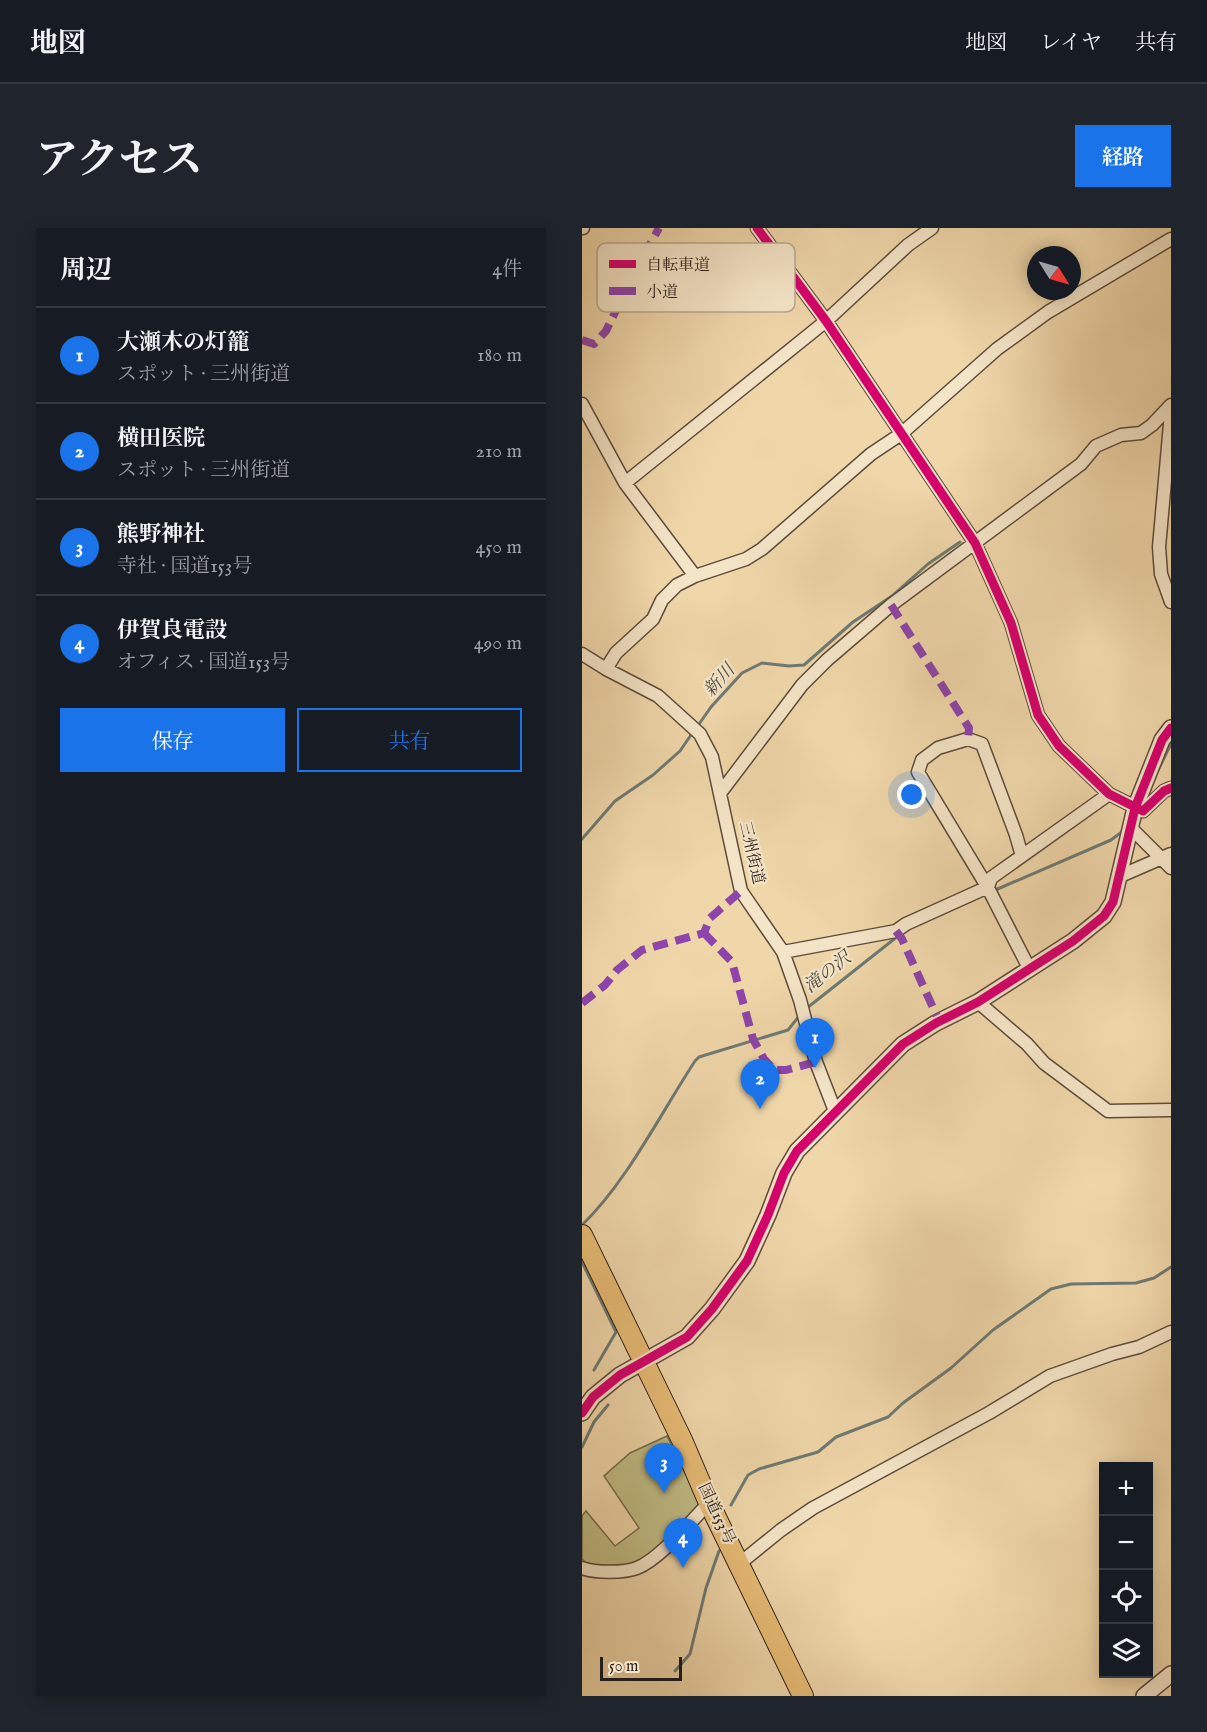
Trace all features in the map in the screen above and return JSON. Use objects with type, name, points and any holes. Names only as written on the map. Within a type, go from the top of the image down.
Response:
[{"type":"highway","name":"国道153号","points":[[582,1235],[803,1696]]},
{"type":"street","points":[[757,228],[768,243]]},
{"type":"street","points":[[625,483],[826,321],[908,245],[932,228]]},
{"type":"street","points":[[582,654],[606,669],[616,653],[653,619],[662,600],[677,585],[695,576],[746,559],[762,549],[871,454],[901,434],[1006,343],[1048,312],[1171,239]]},
{"type":"street","points":[[795,279],[826,321],[975,543],[1011,623],[1038,715],[1059,746],[1109,794],[1135,808],[1143,811],[1164,791],[1171,788]]},
{"type":"street","points":[[582,404],[625,483],[695,576]]},
{"type":"street","points":[[721,792],[802,685],[827,660],[891,605],[1081,464],[1096,446],[1121,435],[1141,433],[1171,405]]},
{"type":"street","points":[[1171,413],[1159,547],[1161,574],[1171,602]]},
{"type":"street","name":"三州街道","points":[[606,669],[658,696],[700,734],[712,757],[741,891],[783,952],[801,1004],[816,1062],[835,1111]]},
{"type":"street","points":[[582,1413],[593,1397],[621,1375],[687,1337],[712,1309],[747,1261],[789,1164],[797,1151],[903,1044],[1030,970],[1073,941],[1104,916],[1113,903],[1135,808],[1162,740],[1171,728]]},
{"type":"street","points":[[1022,856],[1017,835],[982,744],[968,739],[938,748],[922,760],[918,772],[990,891],[1030,970]]},
{"type":"street","points":[[990,891],[991,878],[1109,794]]},
{"type":"street","points":[[1131,827],[1166,856],[1171,868]]},
{"type":"street","points":[[1118,877],[1166,856]]},
{"type":"street","points":[[783,952],[896,930],[990,891]]},
{"type":"street","points":[[978,1002],[1028,1044],[1044,1063],[1108,1111],[1171,1110]]},
{"type":"street","points":[[739,1564],[781,1530],[813,1509],[979,1419],[1050,1376],[1139,1347],[1171,1332]]},
{"type":"street","points":[[582,1568],[590,1571],[636,1569],[656,1556],[710,1503]]},
{"type":"street","points":[[1144,1696],[1171,1674]]},
{"type":"shaded area","points":[[667,1436],[700,1503],[671,1537],[643,1560],[626,1566],[590,1567],[582,1559],[582,1516],[586,1511],[615,1546],[639,1528],[604,1476],[630,1453]]},
{"type":"waterway","name":"新川","points":[[697,727],[711,707],[742,673],[762,663],[804,665],[853,622],[892,596],[928,564],[960,542]]},
{"type":"waterway","name":"新川","points":[[582,839],[615,801],[653,775],[680,751],[693,732]]},
{"type":"waterway","name":"滝の沢","points":[[1157,772],[1171,744]]},
{"type":"waterway","name":"滝の沢","points":[[993,891],[1111,840],[1123,831]]},
{"type":"waterway","name":"滝の沢","points":[[807,1008],[898,936]]},
{"type":"waterway","name":"滝の沢","points":[[582,1225],[628,1168],[699,1057],[788,1030],[800,1015]]},
{"type":"waterway","name":"滝の沢","points":[[582,1262],[616,1332],[594,1370]]},
{"type":"waterway","points":[[731,1505],[748,1475],[759,1469],[818,1452],[836,1437],[888,1417],[903,1403],[951,1368],[993,1330],[1051,1289],[1071,1284],[1136,1283],[1154,1278],[1171,1267]]},
{"type":"waterway","name":"滝の沢","points":[[582,1447],[594,1422],[608,1405]]},
{"type":"waterway","points":[[675,1671],[690,1654],[706,1588],[719,1551]]},
{"type":"marked path","points":[[651,243],[659,228]]},
{"type":"marked path","points":[[582,340],[594,344],[606,331],[615,312]]},
{"type":"marked path","points":[[891,605],[969,728],[968,739]]},
{"type":"marked path","points":[[582,1003],[642,950],[704,933],[710,918],[741,891]]},
{"type":"marked path","points":[[896,931],[902,939],[939,1021]]},
{"type":"marked path","points":[[704,933],[732,962],[753,1039],[764,1059],[774,1070],[786,1070],[816,1062]]},
{"type":"cycle path","points":[[757,228],[768,243]]},
{"type":"cycle path","points":[[795,279],[826,321],[975,543],[1011,623],[1038,715],[1059,746],[1109,794],[1143,811],[1164,791],[1171,788]]},
{"type":"cycle path","points":[[582,1413],[593,1397],[620,1375],[687,1337],[712,1309],[747,1261],[784,1173],[797,1151],[903,1044],[936,1023],[978,1002],[1073,941],[1104,916],[1113,902],[1135,808],[1162,740],[1171,728]]},
{"type":"place","name":"大瀬木の灯籠","points":[[815,1068]]},
{"type":"place","name":"横田医院","points":[[760,1109]]},
{"type":"place","name":"熊野神社","points":[[664,1493]]},
{"type":"place","name":"伊賀良電設","points":[[683,1568]]}]
